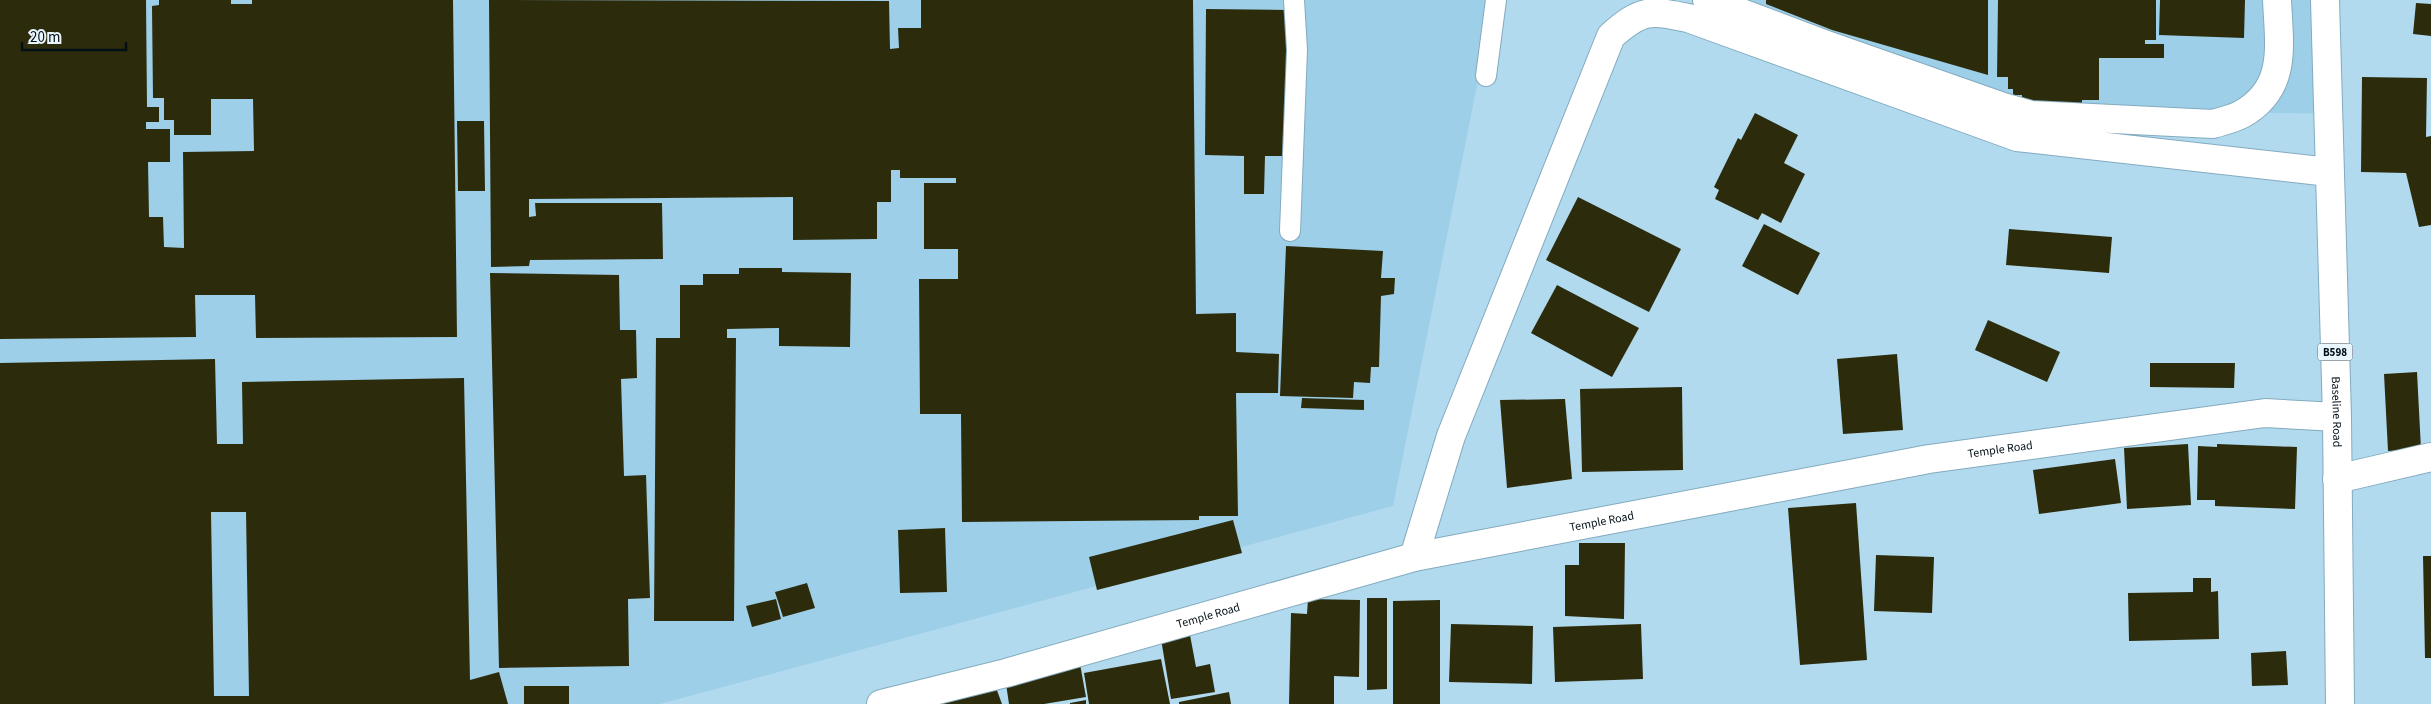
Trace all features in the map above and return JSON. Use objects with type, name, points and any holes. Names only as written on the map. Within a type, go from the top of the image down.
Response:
[{"type":"street","points":[[1707,0],[1824,44],[2031,115],[2213,124],[2241,115],[2261,101],[2276,77],[2279,45],[2276,0]]},
{"type":"street","name":"Baseline Road","points":[[2325,0],[2336,417],[2340,704]]},
{"type":"street","points":[[1414,557],[1451,436],[1611,36],[1632,18],[1657,12],[1688,18],[2017,137],[2329,172]]},
{"type":"street","name":"Temple Road","points":[[881,704],[1006,673],[1414,557],[1929,459],[2265,413],[2336,417]]},
{"type":"street","points":[[2337,479],[2431,458]]},
{"type":"lane","points":[[1290,231],[1297,50],[1294,0]]},
{"type":"lane","points":[[1486,76],[1496,0]]},
{"type":"shaded area","points":[[0,0],[1494,0],[1393,506],[660,704],[0,704]]},
{"type":"shaded area","points":[[1699,0],[2324,0],[2328,114],[2003,107]]},
{"type":"building","points":[[0,0],[146,0],[147,107],[159,107],[159,122],[146,122],[146,129],[170,129],[170,162],[148,162],[149,217],[163,217],[164,247],[184,248],[183,152],[254,151],[253,99],[211,99],[211,135],[174,135],[174,120],[164,120],[164,98],[153,98],[152,6],[159,5],[159,0],[231,0],[231,4],[252,4],[252,0],[453,0],[457,337],[256,338],[255,295],[195,295],[196,337],[0,339]]},
{"type":"building","points":[[489,0],[889,1],[890,49],[899,48],[898,28],[921,28],[921,0],[1193,0],[1196,314],[1236,313],[1236,352],[1279,354],[1278,393],[1236,393],[1238,516],[1199,516],[1199,520],[962,522],[961,414],[920,414],[919,279],[958,279],[958,249],[924,249],[924,183],[956,183],[956,178],[900,178],[900,170],[891,170],[891,202],[877,202],[877,239],[793,240],[793,197],[529,199],[529,217],[536,216],[535,203],[662,203],[663,259],[530,260],[529,266],[491,267]]},
{"type":"building","points":[[1766,0],[1988,0],[1988,75],[1832,30],[1766,4]]},
{"type":"building","points":[[1998,0],[2156,0],[2156,40],[2145,40],[2145,44],[2164,44],[2164,58],[2099,58],[2099,100],[2082,100],[2082,111],[2022,110],[2022,95],[2013,95],[2013,89],[2008,89],[2008,77],[1997,77]]},
{"type":"building","points":[[2160,0],[2245,0],[2244,38],[2159,35]]},
{"type":"building","points":[[2416,3],[2431,4],[2431,36],[2413,34]]},
{"type":"building","points":[[1206,9],[1289,10],[1287,156],[1265,156],[1264,194],[1244,194],[1244,156],[1205,155]]},
{"type":"building","points":[[2362,77],[2427,78],[2426,137],[2431,136],[2431,225],[2419,227],[2406,173],[2361,172]]},
{"type":"building","points":[[1755,113],[1798,135],[1784,163],[1805,174],[1781,223],[1762,213],[1758,220],[1715,199],[1719,190],[1714,187],[1738,138],[1741,140]]},
{"type":"building","points":[[457,121],[484,121],[485,191],[458,191]]},
{"type":"building","points":[[1578,197],[1681,249],[1649,312],[1546,260]]},
{"type":"building","points":[[1764,224],[1820,253],[1798,295],[1742,266]]},
{"type":"building","points":[[2009,229],[2112,237],[2109,273],[2006,265]]},
{"type":"building","points":[[1286,246],[1383,251],[1381,278],[1395,278],[1394,294],[1381,296],[1379,367],[1371,367],[1370,383],[1354,382],[1353,398],[1280,396]]},
{"type":"building","points":[[739,268],[782,268],[782,272],[851,273],[850,347],[779,346],[779,328],[727,329],[727,338],[736,338],[734,621],[654,621],[656,338],[680,338],[680,285],[703,285],[703,274],[739,274]]},
{"type":"building","points":[[490,273],[619,275],[620,330],[636,330],[637,378],[621,379],[624,476],[646,475],[650,598],[628,599],[629,666],[499,668]]},
{"type":"building","points":[[1557,285],[1639,328],[1612,377],[1531,333]]},
{"type":"building","points":[[1988,320],[2060,352],[2047,382],[1975,350]]},
{"type":"building","points":[[1897,354],[1903,430],[1843,434],[1837,359]]},
{"type":"building","points":[[215,359],[217,444],[243,444],[242,382],[464,378],[470,680],[499,672],[508,704],[0,704],[0,363]],"holes":[[[211,512],[246,512],[249,696],[214,696]]]},
{"type":"building","points":[[2150,363],[2235,363],[2234,388],[2150,387]]},
{"type":"building","points":[[2417,372],[2421,449],[2388,451],[2384,374]]},
{"type":"building","points":[[1682,387],[1683,470],[1582,472],[1580,389]]},
{"type":"building","points":[[1302,398],[1364,400],[1364,410],[1301,408]]},
{"type":"building","points":[[1565,399],[1572,479],[1507,488],[1500,400]]},
{"type":"building","points":[[2188,444],[2191,505],[2127,509],[2124,448]]},
{"type":"building","points":[[2217,444],[2297,447],[2295,509],[2215,506],[2215,500],[2197,500],[2198,446],[2217,447]]},
{"type":"building","points":[[2115,459],[2121,503],[2039,514],[2033,470]]},
{"type":"building","points":[[1856,503],[1867,660],[1800,665],[1788,508]]},
{"type":"building","points":[[1233,520],[1242,553],[1097,590],[1089,557]]},
{"type":"building","points":[[945,528],[947,592],[900,593],[898,530]]},
{"type":"building","points":[[1579,543],[1625,543],[1624,619],[1565,616],[1565,565],[1579,565]]},
{"type":"building","points":[[1876,555],[1934,557],[1932,613],[1874,611]]},
{"type":"building","points":[[2423,556],[2431,556],[2431,658],[2425,658]]},
{"type":"building","points":[[2193,578],[2211,578],[2211,592],[2218,591],[2219,639],[2129,641],[2128,593],[2193,592]]},
{"type":"building","points":[[807,583],[815,608],[783,617],[775,592]]},
{"type":"building","points":[[1367,598],[1387,598],[1387,689],[1367,690]]},
{"type":"building","points":[[776,599],[781,619],[752,627],[746,606]]},
{"type":"building","points":[[1308,599],[1360,600],[1359,677],[1334,676],[1334,704],[1289,704],[1291,613],[1307,614]]},
{"type":"building","points":[[1440,600],[1440,704],[1393,704],[1393,601]]},
{"type":"building","points":[[1451,624],[1533,626],[1532,684],[1449,682]]},
{"type":"building","points":[[1641,624],[1643,679],[1555,682],[1553,627]]},
{"type":"building","points":[[1190,635],[1196,667],[1210,664],[1215,692],[1171,699],[1161,639]]},
{"type":"building","points":[[2286,651],[2288,685],[2252,686],[2251,653]]},
{"type":"building","points":[[1161,659],[1170,704],[1089,704],[1084,673]]},
{"type":"building","points":[[1080,664],[1086,697],[1044,704],[1009,704],[1005,677]]},
{"type":"building","points":[[995,685],[1002,704],[939,704]]},
{"type":"building","points":[[524,686],[569,686],[569,704],[524,704]]},
{"type":"building","points":[[1229,692],[1231,704],[1179,704],[1179,702]]},
{"type":"building","points":[[1086,700],[1086,704],[1070,704],[1070,703]]}]
